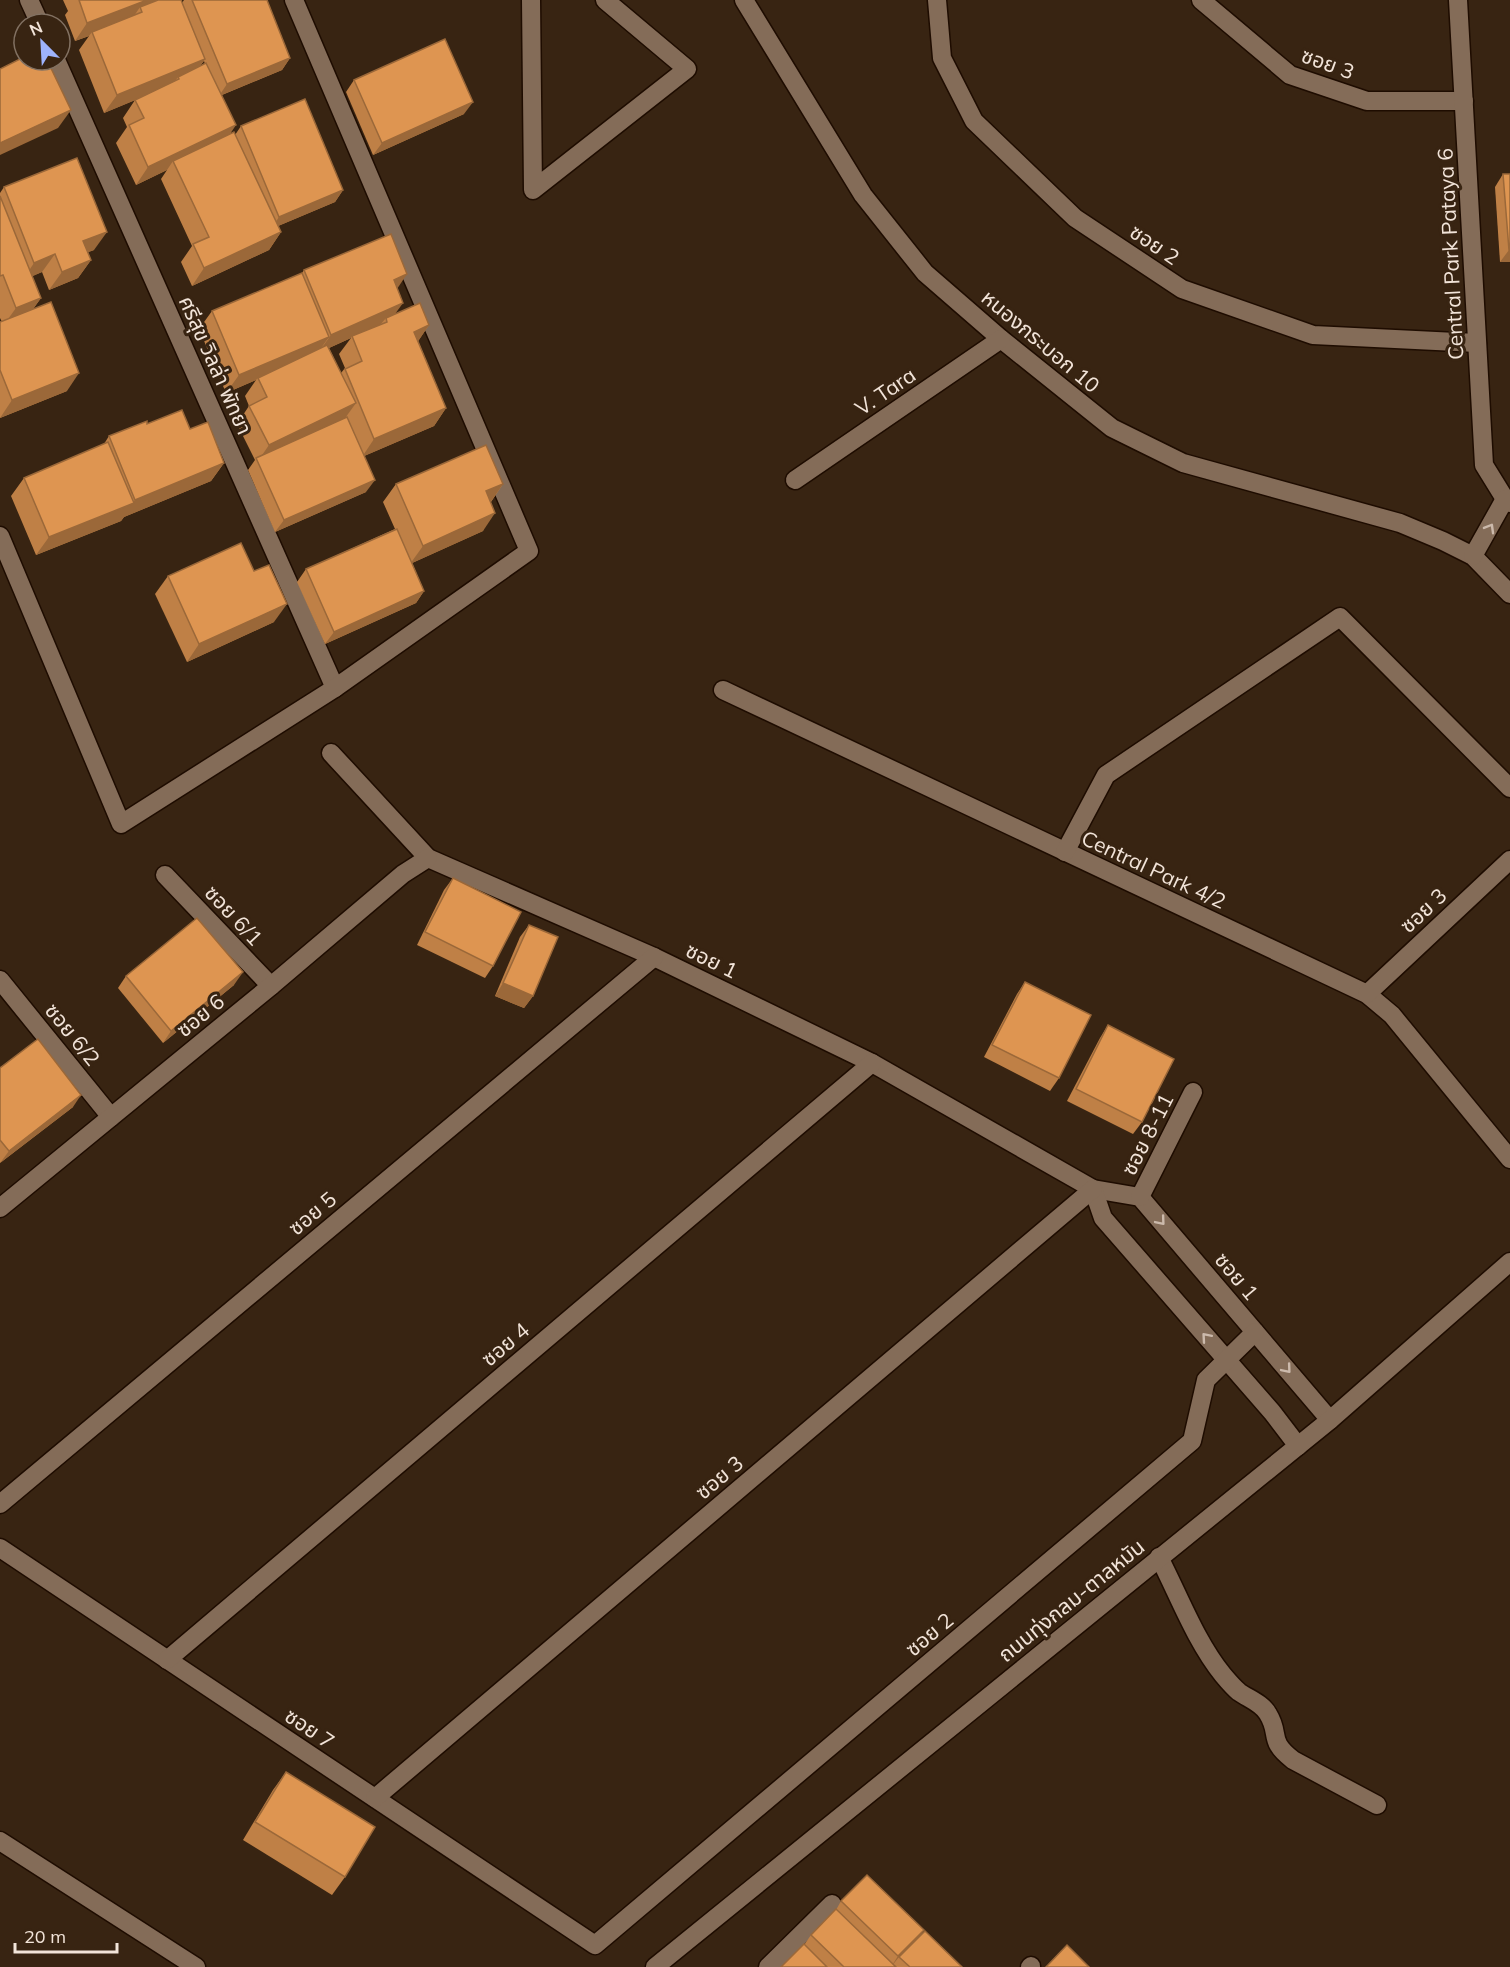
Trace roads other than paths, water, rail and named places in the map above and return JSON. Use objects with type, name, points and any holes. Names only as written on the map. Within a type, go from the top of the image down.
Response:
[{"type":"street","points":[[0,536],[121,824],[334,688],[529,550],[294,0]]},
{"type":"street","points":[[531,0],[532,190],[687,69],[605,0]]},
{"type":"street","name":"หนองกระบอก 10","points":[[744,0],[862,195],[925,273],[1001,339],[1112,428],[1183,463],[1400,523],[1473,556],[1510,594]]},
{"type":"street","name":"ซอย 2","points":[[937,0],[942,58],[974,121],[1075,218],[1182,289],[1313,335],[1477,343]]},
{"type":"street","name":"ซอย 3","points":[[1201,0],[1290,75],[1367,101],[1464,101]]},
{"type":"street","name":"Central Park Pataya 6","points":[[1458,0],[1484,465],[1508,501],[1473,556]]},
{"type":"street","name":"ศรีสุข วิลล่า พัทยา","points":[[61,72],[334,688]]},
{"type":"street","name":"V. Tara","points":[[795,480],[1001,339]]},
{"type":"street","points":[[1065,852],[1106,775],[1340,617],[1510,788]]},
{"type":"street","name":"Central Park 4/2","points":[[723,690],[1366,994],[1392,1015],[1510,1159]]},
{"type":"street","name":"ซอย 1","points":[[331,753],[428,858],[654,957],[872,1063],[1093,1189],[1140,1197],[1330,1420]]},
{"type":"street","name":"ซอย 6","points":[[0,1208],[271,986],[403,874],[428,858]]},
{"type":"street","name":"ซอย 3","points":[[1366,994],[1510,860]]},
{"type":"street","name":"ซอย 6/1","points":[[165,875],[271,986]]},
{"type":"street","name":"ซอย 5","points":[[0,1504],[654,957]]},
{"type":"street","name":"ซอย 6/2","points":[[0,980],[111,1117]]},
{"type":"street","name":"ซอย 4","points":[[167,1660],[872,1063]]},
{"type":"street","name":"ซอย 8-11","points":[[1140,1197],[1193,1092]]},
{"type":"street","points":[[1093,1189],[1104,1218],[1272,1412],[1298,1446]]},
{"type":"street","name":"ซอย 3","points":[[375,1798],[1093,1189]]},
{"type":"street","name":"ถนนทุ่งกลม-ตาลหมัน","points":[[655,1967],[1330,1420],[1510,1262]]},
{"type":"street","name":"ซอย 2","points":[[595,1945],[1192,1441],[1206,1380],[1255,1332]]},
{"type":"street","name":"ซอย 7","points":[[0,1548],[595,1945]]},
{"type":"street","points":[[1159,1557],[1208,1654],[1238,1691],[1268,1712],[1276,1742],[1281,1751],[1293,1760],[1377,1805]]},
{"type":"street","points":[[0,1841],[196,1967]]},
{"type":"street","points":[[768,1967],[832,1904]]}]
